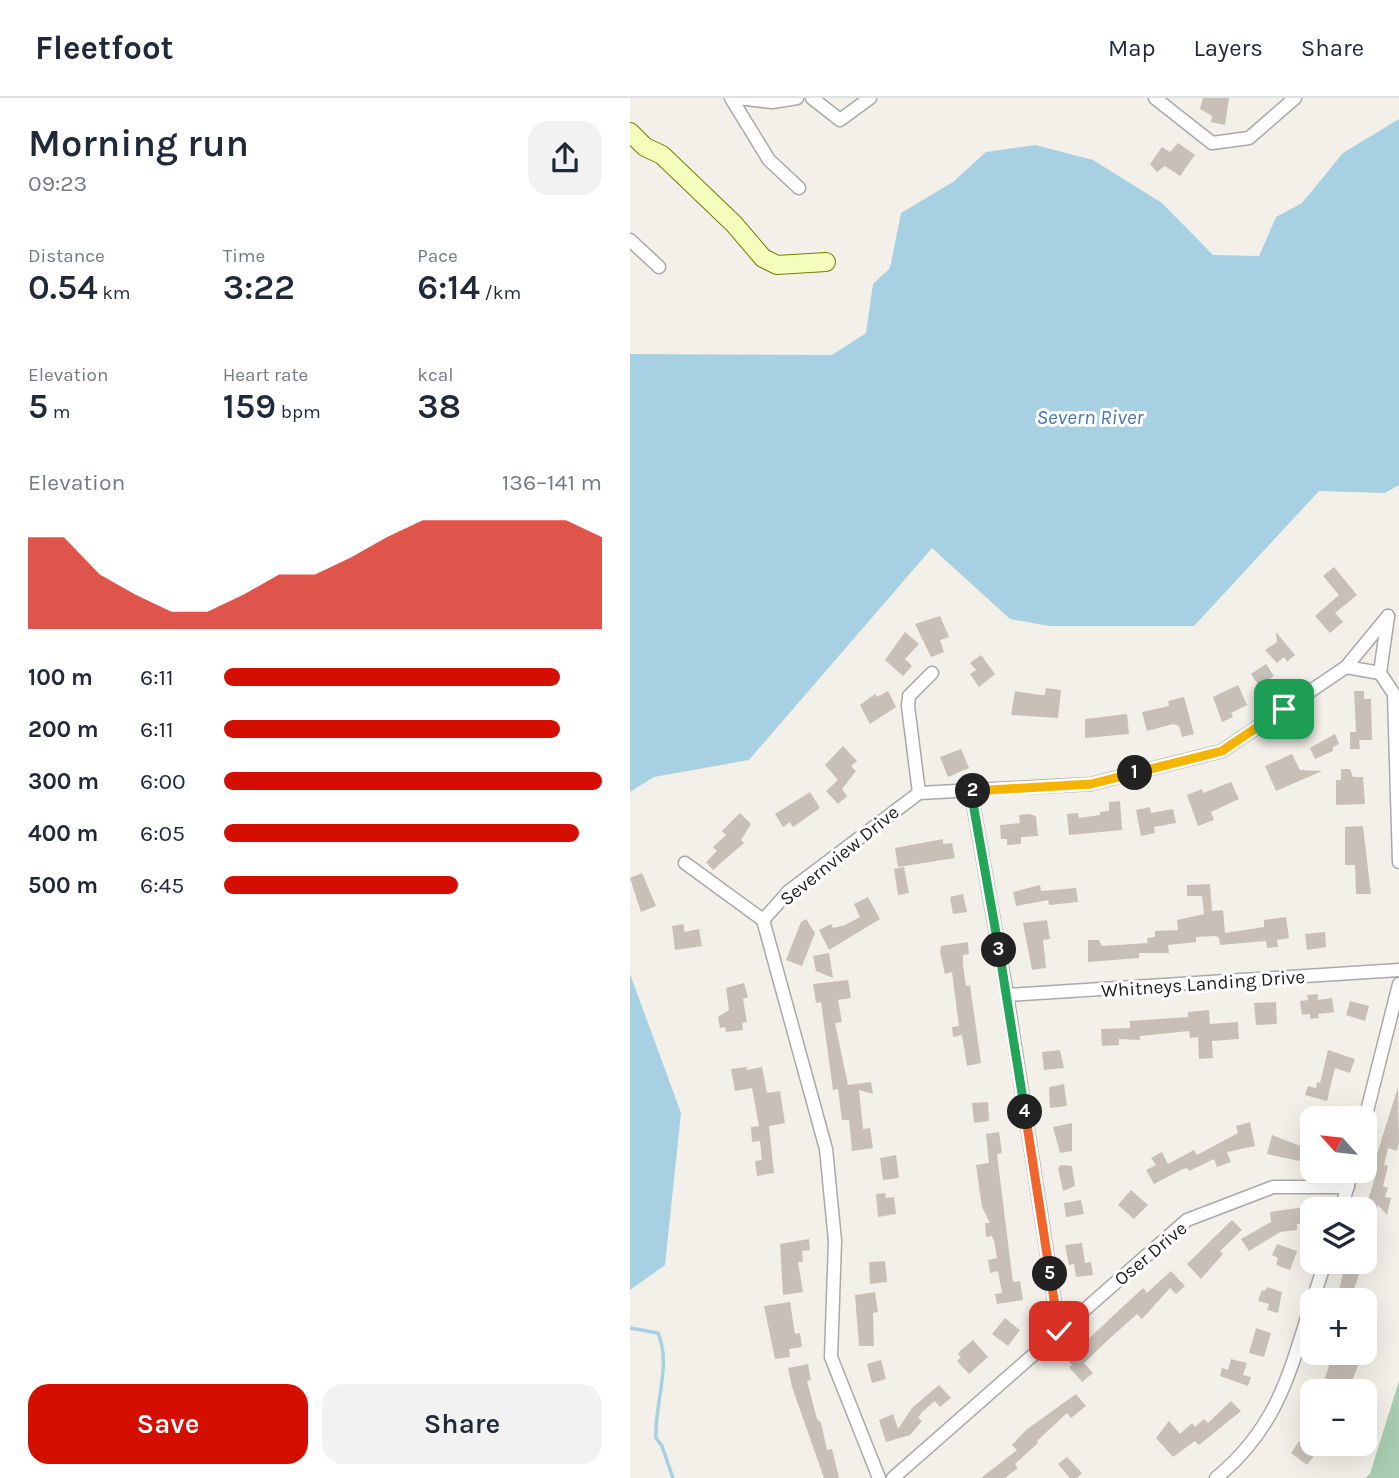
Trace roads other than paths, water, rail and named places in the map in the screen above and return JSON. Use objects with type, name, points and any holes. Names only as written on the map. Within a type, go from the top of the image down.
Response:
[{"type":"street","points":[[731,98],[769,160],[799,188]]},
{"type":"street","points":[[737,98],[772,102],[797,98]]},
{"type":"street","points":[[812,98],[840,120],[870,98]]},
{"type":"street","points":[[1155,98],[1212,143],[1249,138],[1294,98]]},
{"type":"street","points":[[630,132],[645,147],[662,155],[734,224],[763,258],[777,265],[825,262]]},
{"type":"street","points":[[630,240],[659,267]]},
{"type":"street","name":"Severnview Drive","points":[[879,1478],[831,1357],[835,1241],[826,1149],[763,920],[789,891],[919,793],[1091,784],[1222,751],[1346,667],[1388,616],[1380,673]]},
{"type":"street","points":[[1346,667],[1380,673],[1394,694],[1399,862]]},
{"type":"street","points":[[919,793],[909,696],[932,673]]},
{"type":"street","points":[[971,792],[1007,995],[1059,1331]]},
{"type":"street","points":[[685,863],[763,920]]},
{"type":"street","name":"Whitneys Landing Drive","points":[[1007,995],[1399,970]]},
{"type":"street","points":[[1368,1106],[1399,984]]},
{"type":"street","points":[[1345,1197],[1349,1183]]},
{"type":"street","name":"Oser Drive","points":[[893,1478],[1187,1220],[1273,1187],[1348,1187]]},
{"type":"street","points":[[1216,1478],[1242,1457],[1284,1393],[1300,1342]]},
{"type":"water","name":"Severn River","points":[[1399,119],[1399,485],[1385,493],[1319,491],[1194,626],[1049,626],[1010,619],[932,548],[749,760],[654,777],[630,792],[630,354],[832,355],[866,333],[873,284],[890,268],[901,213],[953,182],[986,152],[1035,145],[1093,160],[1162,203],[1213,255],[1259,256],[1276,217],[1302,203],[1343,153]]},
{"type":"water","points":[[630,974],[681,1113],[665,1265],[630,1290]]},
{"type":"waterway","points":[[630,1328],[658,1333],[662,1345],[663,1372],[656,1438],[662,1446],[673,1478]]}]
